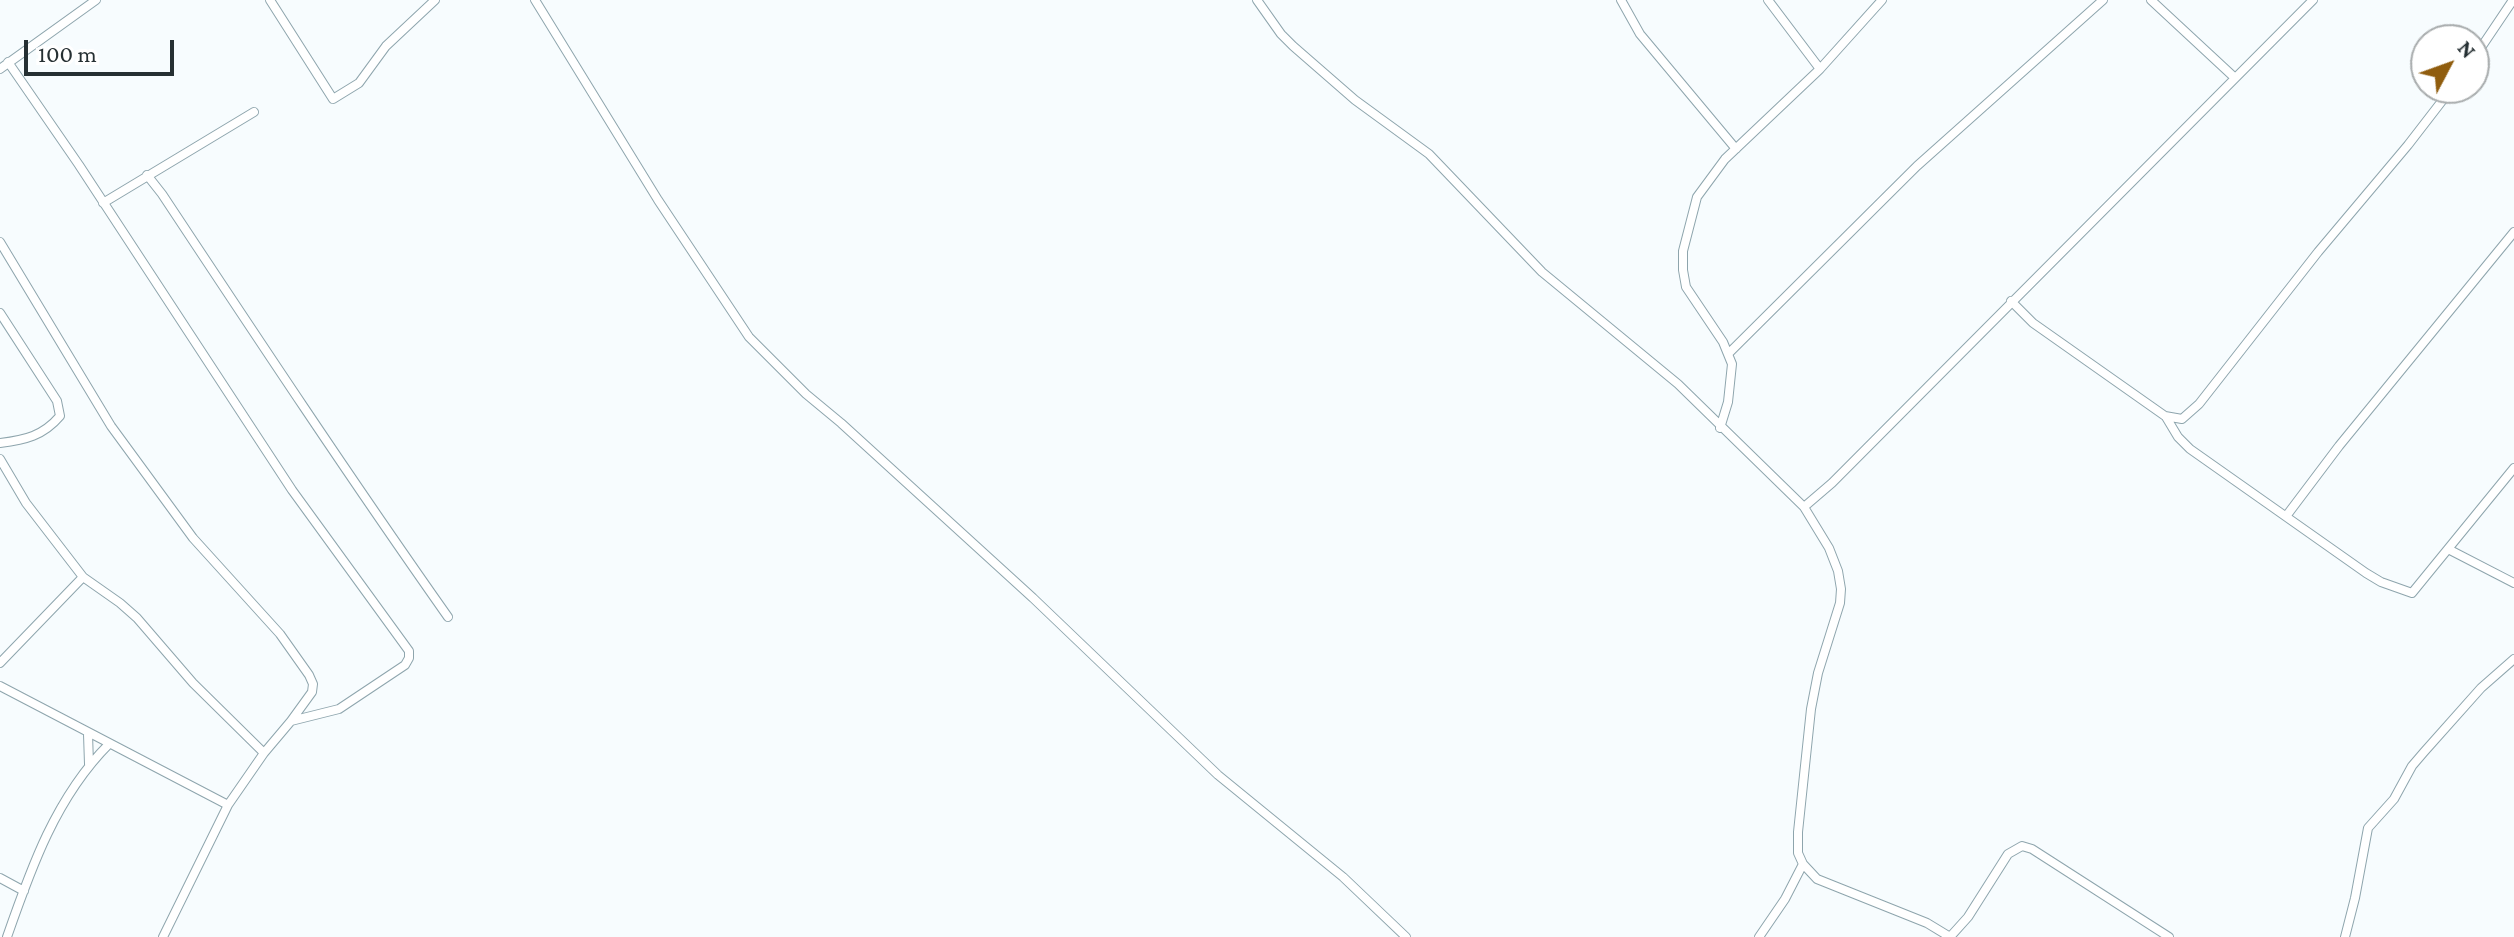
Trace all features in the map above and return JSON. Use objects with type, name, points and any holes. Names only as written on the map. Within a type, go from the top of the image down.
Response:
[{"type":"street","points":[[0,69],[96,0]]},
{"type":"street","points":[[270,0],[333,99],[359,83],[386,46],[435,0]]},
{"type":"street","points":[[535,0],[645,180],[749,337],[806,394],[1033,598],[1218,775],[1298,839],[1406,937]]},
{"type":"street","points":[[1257,0],[1293,46],[1355,100],[1429,154],[1542,272],[1678,384],[1804,507],[1829,548],[1841,589],[1840,603],[1818,673],[1811,709],[1798,832],[1798,853],[1803,864],[1817,879],[1927,923],[1950,937],[1968,917],[2008,854],[2022,846],[2032,849],[2169,937]]},
{"type":"street","points":[[1621,0],[1640,34],[1736,149]]},
{"type":"street","points":[[1768,0],[1820,69]]},
{"type":"street","points":[[1720,428],[1732,377],[1729,353],[1686,287],[1683,270],[1683,251],[1697,197],[1710,177],[1736,149],[1820,69],[1882,0]]},
{"type":"street","points":[[1729,353],[1887,194],[2103,0]]},
{"type":"street","points":[[2151,0],[2235,78]]},
{"type":"street","points":[[1804,507],[1832,483],[2313,0]]},
{"type":"street","points":[[2490,34],[2513,0]]},
{"type":"street","points":[[8,62],[292,490],[409,651],[405,665],[353,701],[339,709],[291,721]]},
{"type":"street","points":[[2011,301],[2033,323],[2165,416],[2178,421],[2199,404],[2440,104]]},
{"type":"street","points":[[103,203],[254,112]]},
{"type":"street","points":[[147,175],[304,405],[350,478],[448,617]]},
{"type":"street","points":[[2287,515],[2339,446],[2514,232]]},
{"type":"street","points":[[0,242],[111,426],[193,538],[280,634],[313,684],[312,692],[228,805],[163,937]]},
{"type":"street","points":[[0,313],[57,401],[60,416],[50,428],[28,440],[0,443]]},
{"type":"street","points":[[2165,416],[2190,449],[2366,573],[2412,593],[2514,468]]},
{"type":"street","points":[[0,459],[26,503],[83,577],[137,618],[193,683],[264,753]]},
{"type":"street","points":[[2448,549],[2514,583]]},
{"type":"street","points":[[0,663],[83,577]]},
{"type":"street","points":[[2345,937],[2368,828],[2394,799],[2412,766],[2424,752],[2486,683],[2514,659]]},
{"type":"street","points":[[0,686],[228,805]]},
{"type":"street","points":[[88,734],[89,765]]},
{"type":"street","points":[[7,937],[47,832],[89,765],[109,744]]},
{"type":"street","points":[[1759,937],[1785,899],[1803,864]]},
{"type":"street","points":[[0,878],[24,891]]},
{"type":"street","points":[[2148,937],[2154,928]]}]
